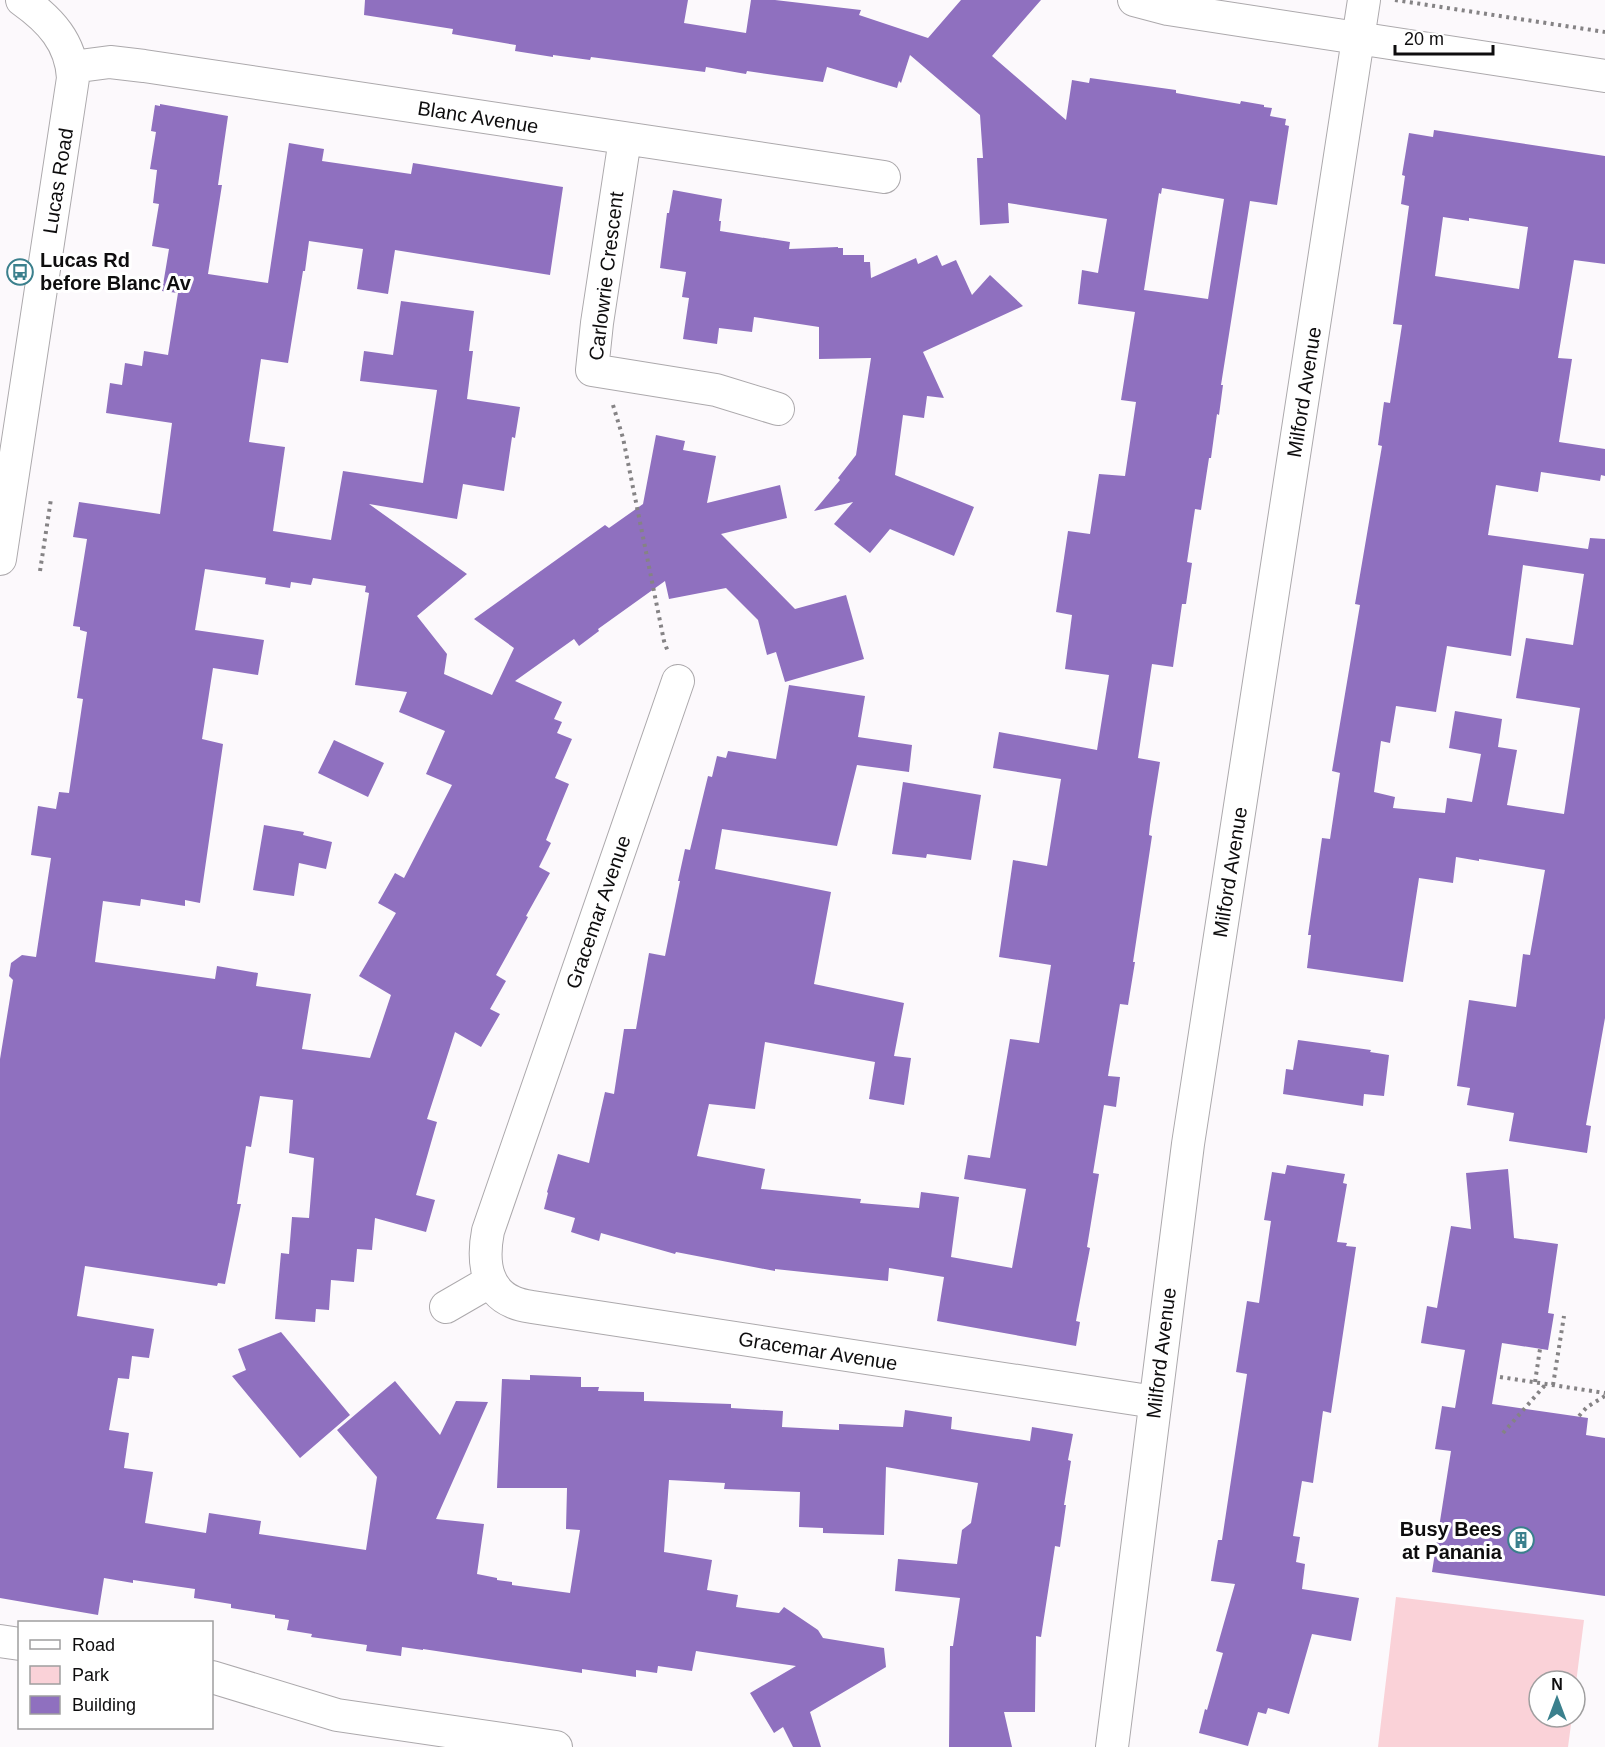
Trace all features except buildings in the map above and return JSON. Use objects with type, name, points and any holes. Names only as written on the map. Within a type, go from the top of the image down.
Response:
[{"type":"street","name":"Lucas Road","points":[[0,559],[66,130],[72,67],[66,46],[57,30],[22,0]]},
{"type":"street","points":[[1134,0],[1168,9],[1605,76]]},
{"type":"street","name":"Milford Avenue","points":[[1112,1747],[1190,1132],[1364,0]]},
{"type":"street","name":"Blanc Avenue","points":[[72,67],[110,63],[144,66],[884,177]]},
{"type":"street","name":"Carlowrie Crescent","points":[[625,139],[592,370],[716,390],[778,409]]},
{"type":"street","name":"Gracemar Avenue","points":[[678,681],[488,1231],[483,1252],[491,1281],[497,1290],[512,1302],[532,1307],[1155,1402]]},
{"type":"street","points":[[446,1307],[491,1281]]},
{"type":"street","points":[[0,1641],[18,1644]]},
{"type":"street","points":[[213,1677],[337,1715],[555,1747]]},
{"type":"path","points":[[1394,0],[1605,32]]},
{"type":"path","points":[[592,370],[612,400],[623,438],[664,641],[678,681]]},
{"type":"path","points":[[40,571],[51,499]]},
{"type":"path","points":[[1553,1385],[1564,1316]]},
{"type":"path","points":[[1534,1382],[1540,1349]]},
{"type":"path","points":[[1500,1377],[1605,1394]]},
{"type":"path","points":[[1503,1433],[1547,1384]]},
{"type":"path","points":[[1579,1416],[1605,1394]]},
{"type":"green space","points":[[1396,1597],[1584,1620],[1578,1669],[1527,1669],[1527,1729],[1570,1729],[1568,1747],[1378,1747]]},
{"type":"place","name":"Lucas Rd before Blanc Av","points":[[20,272]]},
{"type":"place","name":"Busy Bees at Panania","points":[[1521,1540]]}]
